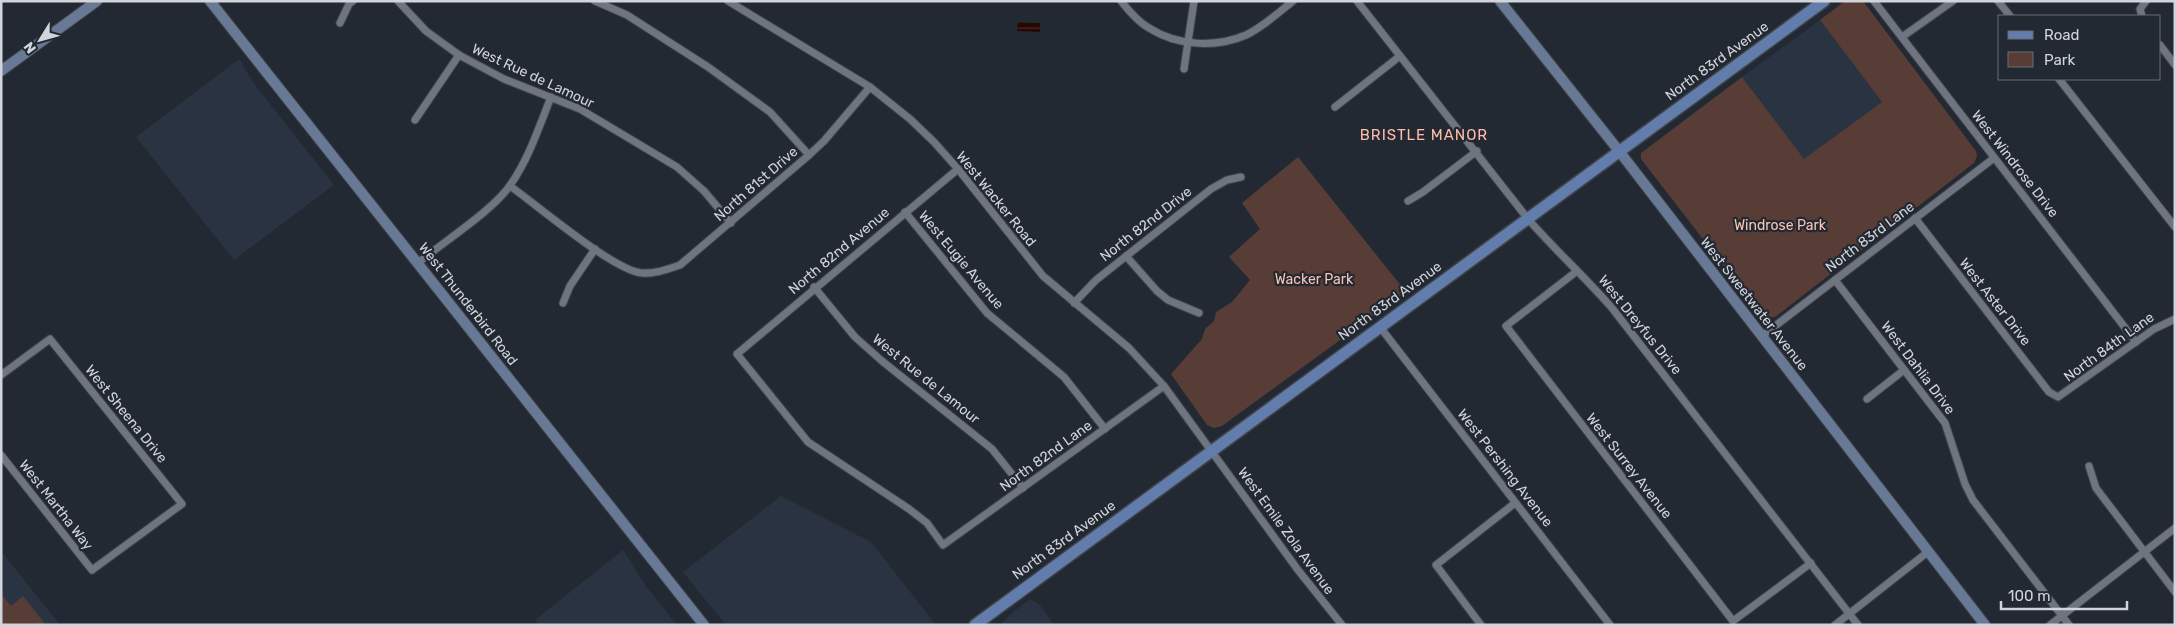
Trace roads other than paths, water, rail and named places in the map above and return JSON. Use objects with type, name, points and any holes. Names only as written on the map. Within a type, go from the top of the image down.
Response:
[{"type":"main road","name":"North 83rd Avenue","points":[[975,625],[1824,1]]},
{"type":"street","name":"West Thunderbird Road","points":[[210,1],[704,625]]},
{"type":"street","points":[[340,23],[352,1]]},
{"type":"street","name":"West Rue de Lamour","points":[[398,1],[426,31],[459,55],[504,79],[580,108],[677,167],[704,191],[731,223]]},
{"type":"street","points":[[595,1],[627,15],[708,67],[770,112],[809,155]]},
{"type":"street","points":[[1121,1],[1149,29],[1188,43],[1218,42],[1245,35],[1258,29],[1293,1]]},
{"type":"street","points":[[1184,68],[1194,1]]},
{"type":"street","name":"West Dreyfus Drive","points":[[1357,1],[1528,219],[1612,308],[1858,625]]},
{"type":"street","name":"West Sweetwater Avenue","points":[[1500,1],[1619,151],[1985,625]]},
{"type":"street","name":"West Windrose Drive","points":[[1874,1],[2136,342]]},
{"type":"street","points":[[1902,37],[1953,1]]},
{"type":"street","points":[[1998,1],[2009,15]]},
{"type":"street","points":[[2141,13],[2146,1]]},
{"type":"street","points":[[3,66],[94,2]]},
{"type":"street","name":"West Wacker Road","points":[[731,2],[870,87],[910,119],[958,169],[1033,265],[1074,303],[1129,348],[1164,386],[1212,450]]},
{"type":"street","points":[[2161,46],[2175,65]]},
{"type":"street","points":[[415,120],[459,55]]},
{"type":"street","points":[[1335,108],[1400,56]]},
{"type":"street","points":[[2060,80],[2175,227]]},
{"type":"street","name":"North 81st Drive","points":[[595,249],[619,265],[641,273],[659,272],[680,265],[824,141],[870,87]]},
{"type":"street","points":[[418,263],[489,207],[510,186],[530,152],[551,97]]},
{"type":"street","points":[[1408,201],[1424,192],[1477,152]]},
{"type":"street","name":"North 83rd Lane","points":[[1762,336],[1994,158]]},
{"type":"street","name":"North 82nd Avenue","points":[[943,545],[927,523],[909,509],[808,442],[737,354],[814,287],[958,169]]},
{"type":"street","name":"North 82nd Drive","points":[[1074,303],[1096,280],[1211,189],[1227,180],[1241,177]]},
{"type":"street","points":[[510,186],[595,249],[570,286],[562,303]]},
{"type":"street","name":"West Eugie Avenue","points":[[905,212],[987,313],[1064,377],[1105,429]]},
{"type":"street","name":"West Aster Drive","points":[[1915,218],[2049,392],[2058,397]]},
{"type":"street","points":[[1126,256],[1157,291],[1168,300],[1199,313]]},
{"type":"street","name":"West Surrey Avenue","points":[[1576,271],[1506,326],[1733,622],[1811,563]]},
{"type":"street","name":"West Dahlia Drive","points":[[1835,280],[1945,423],[1973,500],[2069,625]]},
{"type":"street","name":"West Rue de Lamour","points":[[814,287],[855,336],[882,361],[992,448],[1023,488]]},
{"type":"street","name":"North 84th Lane","points":[[2058,397],[2162,323],[2175,319]]},
{"type":"street","name":"West Pershing Avenue","points":[[1380,327],[1610,625]]},
{"type":"street","name":"West Sheena Drive","points":[[1,375],[50,339],[182,504],[92,570]]},
{"type":"street","points":[[1867,399],[1904,370]]},
{"type":"street","name":"North 82nd Lane","points":[[943,545],[1164,386]]},
{"type":"street","name":"West Emile Zola Avenue","points":[[1212,450],[1302,576],[1342,625]]},
{"type":"street","name":"West Martha Way","points":[[1,455],[92,570]]},
{"type":"street","points":[[2089,466],[2096,488],[2175,592]]},
{"type":"street","points":[[1481,625],[1436,565],[1516,503]]},
{"type":"street","points":[[2050,625],[2175,528]]},
{"type":"street","points":[[1835,625],[1929,552]]},
{"type":"district","name":"BRISTLE MANOR","points":[[1424,135]]},
{"type":"park label","name":"Windrose Park","points":[[1780,225]]},
{"type":"park label","name":"Wacker Park","points":[[1314,279]]}]
